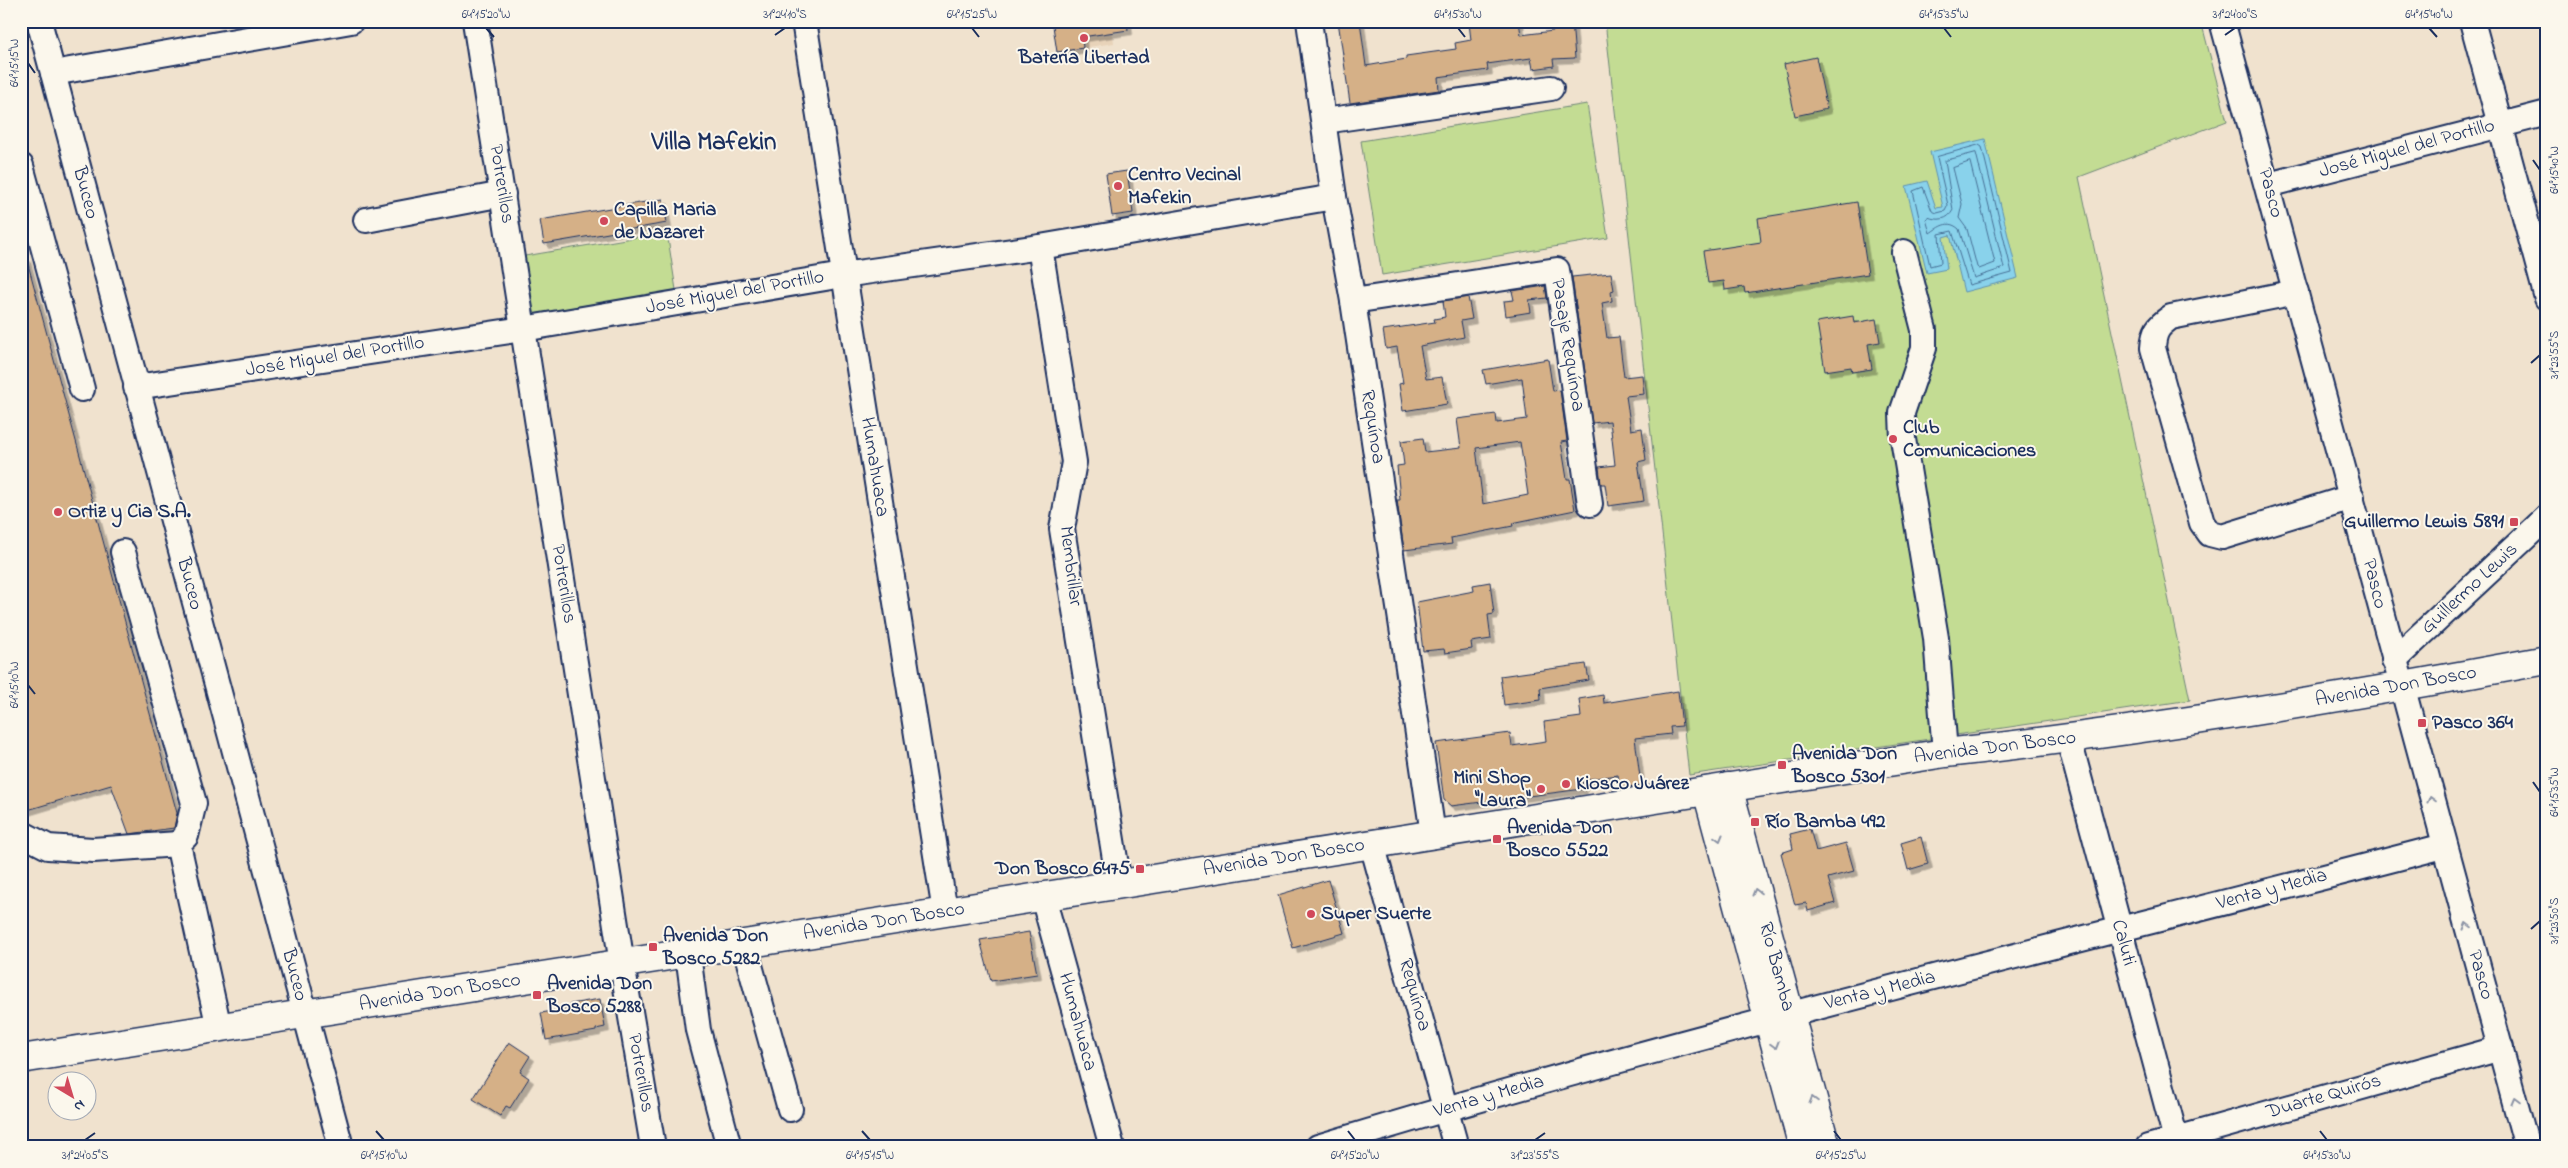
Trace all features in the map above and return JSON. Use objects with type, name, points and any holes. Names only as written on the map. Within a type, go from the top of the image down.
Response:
[{"type":"main road","name":"Avenida Don Bosco","points":[[22,1058],[305,1015],[1945,753],[2068,740],[2401,687],[2547,660]]},
{"type":"main road","name":"Río Bamba","points":[[1717,789],[1778,1017],[1803,1147]]},
{"type":"main road","name":"Río Bamba","points":[[1778,1017],[1826,1147]]},
{"type":"street","name":"Buceo","points":[[39,21],[341,1147]]},
{"type":"street","points":[[53,73],[351,21]]},
{"type":"street","name":"Potrerillos","points":[[475,21],[622,964],[653,1147]]},
{"type":"street","name":"Humahuaca","points":[[804,21],[945,912]]},
{"type":"street","name":"Requínoa","points":[[1309,21],[1334,197],[1353,301],[1433,834]]},
{"type":"street","name":"Pasco","points":[[2222,21],[2268,185],[2444,846],[2528,1147]]},
{"type":"street","points":[[2472,21],[2547,298]]},
{"type":"street","points":[[1324,121],[1552,88]]},
{"type":"street","name":"José Miguel del Portillo","points":[[2268,185],[2547,113]]},
{"type":"street","points":[[21,166],[82,389]]},
{"type":"street","points":[[366,220],[503,194]]},
{"type":"street","name":"José Miguel del Portillo","points":[[136,387],[523,329],[843,275],[1040,247],[1334,197]]},
{"type":"street","name":"Membrillar","points":[[1040,247],[1074,462],[1062,529],[1119,884]]},
{"type":"street","points":[[1904,252],[1924,330],[1924,348],[1902,413],[1903,439],[1936,638],[1945,753]]},
{"type":"street","name":"Pasaje Requínoa","points":[[1353,301],[1557,270],[1590,504]]},
{"type":"street","points":[[2296,292],[2172,317],[2159,324],[2154,334],[2153,348],[2202,523],[2210,534],[2222,536],[2352,498]]},
{"type":"street","name":"Guillermo Lewis","points":[[2394,660],[2547,517]]},
{"type":"street","points":[[21,834],[48,847],[93,850],[178,844],[186,836],[194,803],[124,552]]},
{"type":"street","name":"Caluti","points":[[2068,740],[2177,1143]]},
{"type":"street","points":[[178,844],[219,1028]]},
{"type":"street","name":"Requínoa","points":[[1372,844],[1456,1147]]},
{"type":"street","name":"Venta y Media","points":[[1318,1147],[1446,1108],[1778,1017],[2444,846]]},
{"type":"street","name":"Humahuaca","points":[[1043,896],[1112,1147]]},
{"type":"street","points":[[744,944],[790,1109]]},
{"type":"street","points":[[688,954],[698,1030],[729,1147]]},
{"type":"street","name":"Duarte Quirós","points":[[2148,1147],[2177,1143],[2501,1048]]},
{"type":"shaded area","name":"Batería Libertad","points":[[1052,21],[1111,21],[1114,43],[1057,52]]},
{"type":"green space","name":"Club Comunicaciones","points":[[1605,21],[2201,21],[2227,121],[2079,177],[2190,700],[1689,775]]},
{"type":"green space","points":[[1587,104],[1608,238],[1382,275],[1361,141]]},
{"type":"green space","points":[[667,232],[676,290],[534,314],[525,256]]},
{"type":"water","points":[[1985,139],[2018,278],[1964,292],[1950,235],[1943,237],[1947,269],[1927,273],[1906,186],[1927,181],[1936,208],[1943,207],[1930,152]]},
{"type":"building","name":"Batería Libertad","points":[[1081,21],[1127,21],[1128,30],[1082,37],[1083,48],[1057,52],[1053,26]]},
{"type":"building","points":[[1338,21],[1360,21],[1366,66],[1406,59],[1406,56],[1456,49],[1455,43],[1471,40],[1469,23],[1481,21],[1519,21],[1521,35],[1553,31],[1552,21],[1572,21],[1575,58],[1553,59],[1554,66],[1533,69],[1531,58],[1487,64],[1488,70],[1438,77],[1439,90],[1350,103]]},
{"type":"building","points":[[1816,57],[1827,109],[1795,116],[1784,64]]},
{"type":"building","name":"Centro Vecinal Mafekin","points":[[1127,171],[1133,213],[1112,216],[1106,174]]},
{"type":"building","name":"Capilla Maria de Nazaret","points":[[663,199],[667,223],[544,244],[540,220]]},
{"type":"building","points":[[1857,202],[1868,274],[1745,293],[1744,287],[1725,290],[1724,281],[1708,283],[1703,251],[1761,242],[1758,218]]},
{"type":"building","name":"Ortiz y Cia S.A.","points":[[26,257],[177,813],[174,828],[129,834],[111,785],[21,812],[21,258]]},
{"type":"building","points":[[1611,273],[1614,290],[1611,291],[1612,301],[1602,303],[1607,338],[1619,337],[1624,377],[1642,375],[1644,394],[1626,396],[1631,430],[1642,428],[1646,460],[1638,462],[1644,501],[1608,506],[1605,484],[1601,484],[1599,467],[1615,465],[1610,421],[1592,423],[1572,277]]},
{"type":"building","points":[[1545,286],[1547,298],[1529,300],[1531,312],[1506,316],[1504,301],[1514,300],[1512,291]]},
{"type":"building","points":[[1468,297],[1472,319],[1461,321],[1464,337],[1420,346],[1426,379],[1442,377],[1447,404],[1403,411],[1399,384],[1403,383],[1397,347],[1386,349],[1383,330],[1435,322],[1434,319],[1445,317],[1443,301]]},
{"type":"building","points":[[1853,316],[1854,323],[1876,319],[1880,342],[1868,344],[1872,369],[1852,372],[1851,367],[1825,371],[1817,322]]},
{"type":"building","points":[[1548,359],[1553,391],[1560,390],[1567,441],[1561,442],[1567,479],[1570,479],[1575,510],[1512,523],[1513,526],[1451,538],[1452,544],[1404,550],[1397,500],[1400,500],[1397,466],[1404,465],[1401,441],[1423,438],[1425,452],[1461,448],[1457,419],[1496,414],[1497,423],[1527,419],[1522,378],[1486,384],[1483,370]],"holes":[[[1520,442],[1528,495],[1483,504],[1476,448]]]},
{"type":"building","points":[[1490,582],[1494,614],[1488,615],[1491,639],[1471,642],[1472,649],[1445,653],[1444,649],[1423,651],[1417,602],[1474,591],[1473,585]]},
{"type":"building","points":[[1586,664],[1589,680],[1540,688],[1541,700],[1504,705],[1500,676]]},
{"type":"building","points":[[1678,691],[1682,726],[1670,727],[1671,734],[1635,738],[1641,785],[1620,788],[1618,775],[1582,780],[1583,789],[1451,806],[1444,800],[1436,743],[1510,733],[1512,746],[1546,741],[1544,722],[1581,717],[1579,699],[1603,695],[1604,703]]},
{"type":"building","points":[[1810,829],[1816,851],[1846,843],[1854,871],[1828,878],[1835,903],[1808,911],[1806,903],[1795,905],[1781,853],[1793,849],[1790,834]]},
{"type":"building","points":[[1921,837],[1928,864],[1908,870],[1901,843]]},
{"type":"building","name":"Super Suerte","points":[[1328,880],[1344,933],[1293,948],[1278,895]]},
{"type":"building","points":[[1029,932],[1037,974],[991,981],[980,940]]},
{"type":"building","points":[[600,999],[605,1027],[596,1029],[596,1031],[546,1040],[541,1013],[570,1008],[570,1004]]},
{"type":"building","points":[[509,1042],[530,1056],[520,1072],[529,1078],[510,1108],[506,1106],[500,1116],[473,1099]]},
{"type":"place","name":"Batería Libertad","points":[[1084,38]]},
{"type":"place","name":"Centro Vecinal Mafekin","points":[[1118,186]]},
{"type":"place","name":"Capilla Maria de Nazaret","points":[[604,221]]},
{"type":"place","name":"Club Comunicaciones","points":[[1893,439]]},
{"type":"place","name":"Ortiz y Cia S.A.","points":[[58,512]]},
{"type":"place","name":"Guillermo Lewis 5891","points":[[2514,522]]},
{"type":"place","name":"Pasco 364","points":[[2422,723]]},
{"type":"place","name":"Avenida Don Bosco 5301","points":[[1782,765]]},
{"type":"place","name":"Kiosco Juárez","points":[[1566,784]]},
{"type":"place","name":"Mini Shop \"Laura\"","points":[[1541,789]]},
{"type":"place","name":"Río Bamba 492","points":[[1755,822]]},
{"type":"place","name":"Avenida Don Bosco 5522","points":[[1497,839]]},
{"type":"place","name":"Don Bosco 6475","points":[[1140,869]]},
{"type":"place","name":"Super Suerte","points":[[1311,914]]},
{"type":"place","name":"Avenida Don Bosco 5282","points":[[653,947]]},
{"type":"place","name":"Avenida Don Bosco 5288","points":[[537,995]]},
{"type":"district","name":"Villa Mafekin","points":[[714,143]]}]
